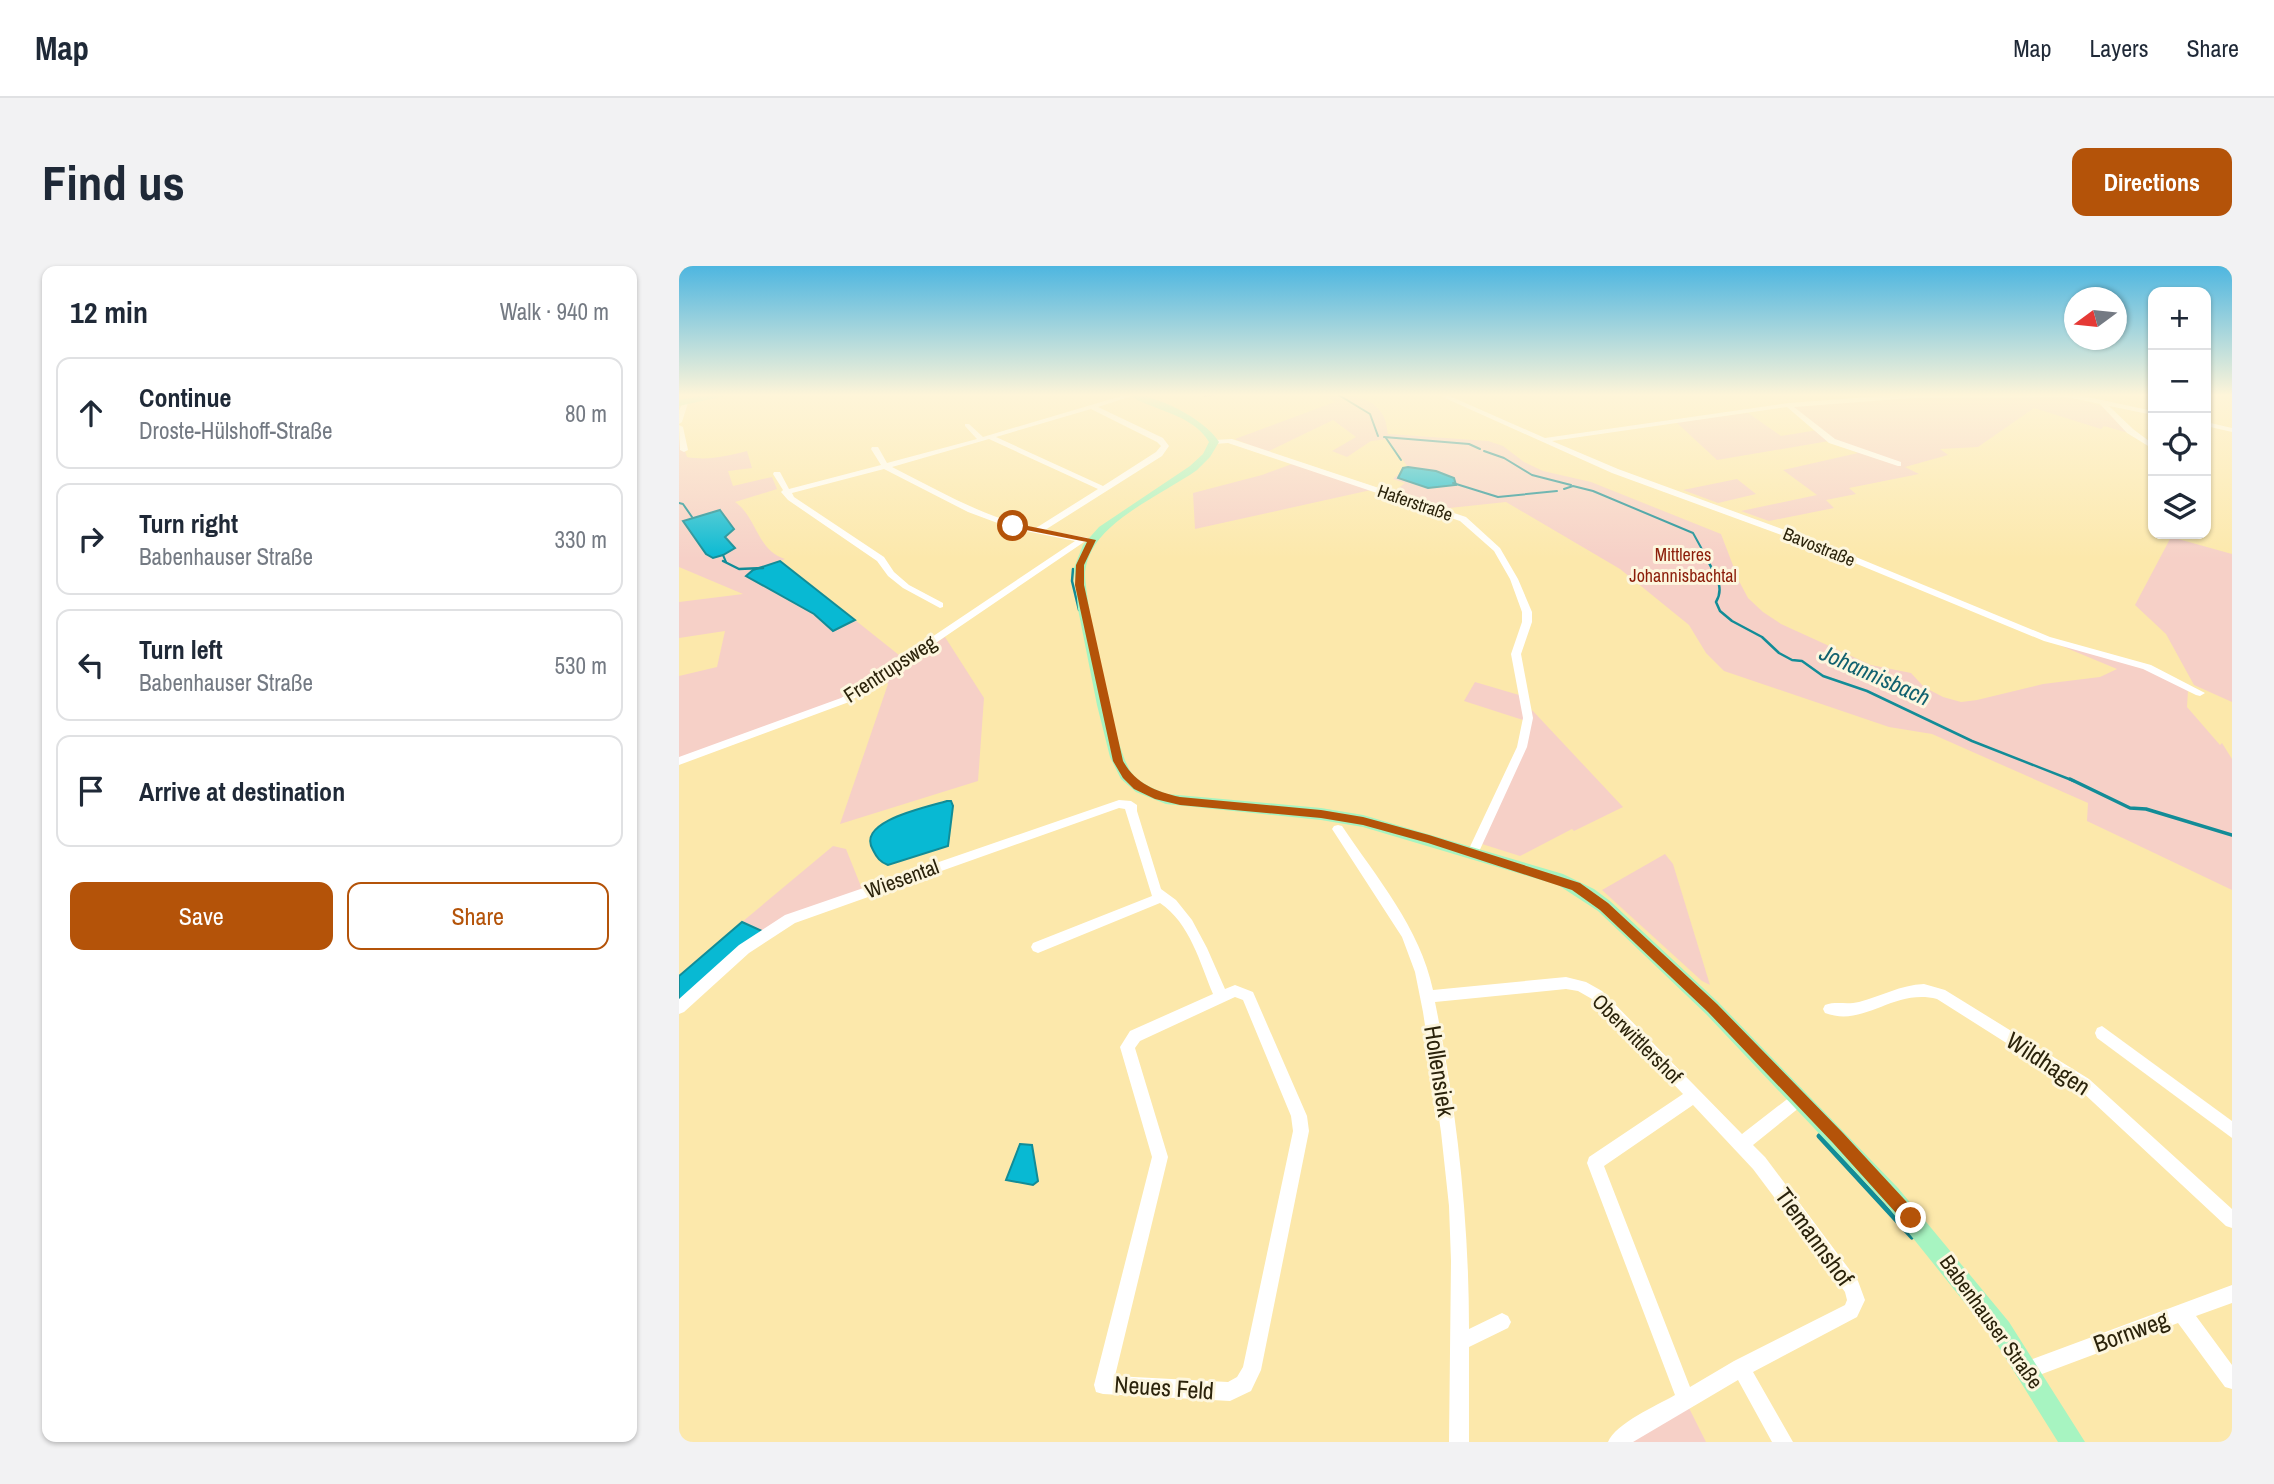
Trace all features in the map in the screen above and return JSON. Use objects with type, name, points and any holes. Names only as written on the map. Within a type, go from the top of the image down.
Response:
[{"type":"main road","name":"Babenhauser Straße","points":[[1211,449],[1195,465],[1087,540],[1079,569],[1083,600],[1118,761],[1126,776],[1145,790],[1180,801],[1321,814],[1363,821],[1563,880],[1588,894],[1712,1008],[1911,1218],[2001,1330],[2029,1370],[2072,1442]]},
{"type":"street","points":[[874,449],[885,466],[971,510],[1037,531],[1087,540]]},
{"type":"street","points":[[785,492],[947,449]]},
{"type":"street","points":[[1011,449],[1104,489]]},
{"type":"street","points":[[1037,531],[1159,454],[1163,449]]},
{"type":"street","name":"Haferstraße","points":[[1253,449],[1462,519],[1502,556],[1527,612],[1527,622],[1516,654],[1527,702],[1527,729],[1522,747],[1473,853]]},
{"type":"street","name":"Bavostraße","points":[[1564,449],[1643,482],[1831,550],[2047,639],[2147,667],[2200,693]]},
{"type":"street","points":[[1855,449],[1898,464]]},
{"type":"street","points":[[777,474],[785,492],[881,559],[887,571],[919,595],[940,605]]},
{"type":"street","name":"Frentrupsweg","points":[[679,761],[845,701],[1087,540]]},
{"type":"street","points":[[1145,790],[1131,805],[1131,811],[1155,891],[1160,898],[1171,904],[1189,929],[1221,997]]},
{"type":"street","name":"Wiesental","points":[[679,1008],[753,942],[790,919],[1119,804],[1131,805]]},
{"type":"street","name":"Hollensiek","points":[[1338,829],[1408,935],[1422,972],[1427,997],[1449,1132],[1457,1206],[1459,1442]]},
{"type":"street","points":[[1038,947],[1160,898]]},
{"type":"street","name":"Oberwittlershof","points":[[1427,997],[1566,983],[1581,986],[1597,995],[1742,1144]]},
{"type":"street","name":"Wildhagen","points":[[1831,1009],[1850,1011],[1904,991],[1917,989],[1940,995],[2084,1084],[2232,1220]]},
{"type":"street","name":"Neues Feld","points":[[1235,991],[1248,996],[1299,1116],[1301,1131],[1252,1370],[1244,1384],[1230,1392],[1103,1385],[1160,1157],[1127,1047],[1135,1036],[1221,997],[1235,991]]},
{"type":"street","points":[[2102,1033],[2232,1130]]},
{"type":"street","points":[[1686,1400],[1595,1163],[1693,1096]]},
{"type":"street","points":[[1742,1144],[1800,1098]]},
{"type":"street","name":"Tiemannshof","points":[[1618,1442],[1633,1430],[1741,1368],[1851,1311],[1856,1300],[1852,1287],[1742,1144]]},
{"type":"street","name":"Bornweg","points":[[2029,1370],[2232,1294]]},
{"type":"street","points":[[2182,1313],[2232,1380]]},
{"type":"street","points":[[1459,1338],[1469,1338],[1502,1322]]},
{"type":"street","points":[[1741,1368],[1783,1442]]},
{"type":"green space","points":[[679,449],[685,451],[687,457],[695,458],[747,451],[752,468],[728,471],[733,486],[772,477],[777,489],[735,502],[748,516],[768,549],[785,559],[763,568],[772,591],[814,614],[832,631],[855,620],[904,659],[844,699],[679,759],[679,676],[717,667],[725,631],[679,638],[679,602],[743,594],[679,567]],"holes":[[[720,510],[733,531],[706,554],[683,521]]]},
{"type":"green space","name":"Mittleres Johannisbachtal","points":[[1336,449],[1359,449],[1347,457],[1332,451]]},
{"type":"green space","name":"Mittleres Johannisbachtal","points":[[1395,449],[1507,449],[1524,462],[1543,471],[1591,482],[1721,534],[1748,598],[1763,612],[1781,624],[1871,665],[1911,673],[1924,687],[1943,697],[1961,702],[2043,684],[2100,677],[2117,669],[2052,642],[2158,673],[2188,691],[2187,707],[2220,745],[2222,743],[2232,759],[2232,890],[2087,821],[2088,803],[1932,734],[1889,727],[1724,671],[1706,653],[1689,625],[1620,569],[1506,502],[1440,509],[1392,493],[1405,483],[1393,479],[1407,466]]},
{"type":"green space","points":[[1705,449],[1783,449],[1717,460]]},
{"type":"green space","points":[[1848,449],[1942,449],[1940,449],[1948,455],[1905,467],[1919,474],[1849,488],[1856,494],[1826,500],[1834,508],[1769,521],[1741,511],[1817,495],[1783,470],[1858,453]]},
{"type":"green space","points":[[1292,464],[1371,490],[1195,529],[1193,493],[1262,475]]},
{"type":"green space","points":[[1737,479],[1756,494],[1718,503],[1683,490]]},
{"type":"green space","points":[[2170,539],[2232,554],[2232,702],[2194,685],[2166,634],[2135,605]]},
{"type":"green space","points":[[945,637],[984,698],[978,781],[840,824],[888,684],[884,678]]},
{"type":"green space","points":[[1475,682],[1519,695],[1526,721],[1464,701]]},
{"type":"green space","points":[[1532,710],[1623,807],[1520,856],[1482,844],[1518,763]]},
{"type":"green space","points":[[833,846],[846,849],[862,889],[762,931],[742,922]]},
{"type":"green space","points":[[1665,854],[1673,864],[1710,985],[1702,981],[1602,890]]},
{"type":"green space","points":[[1689,1408],[1706,1442],[1631,1442]]},
{"type":"water","points":[[1403,468],[1436,471],[1454,478],[1456,485],[1428,488],[1398,478]]},
{"type":"water","points":[[720,510],[734,529],[725,537],[735,548],[713,558],[706,554],[683,521]]},
{"type":"water","points":[[780,561],[855,620],[833,631],[814,614],[746,576],[753,570]]},
{"type":"water","points":[[951,801],[953,806],[948,846],[888,865],[877,857],[870,840],[874,831],[883,823],[910,811]]},
{"type":"water","points":[[742,922],[762,931],[679,1002],[679,976]]},
{"type":"water","points":[[1020,1144],[1032,1145],[1038,1181],[1033,1185],[1006,1180]]},
{"type":"waterway","name":"Johannisbach","points":[[1393,449],[1401,460]]},
{"type":"waterway","points":[[1484,451],[1504,458],[1532,475],[1571,485]]},
{"type":"waterway","name":"Johannisbach","points":[[1453,483],[1498,497],[1557,491]]},
{"type":"waterway","name":"Johannisbach","points":[[1564,489],[1573,486],[1593,491],[1693,533],[1709,562]]},
{"type":"waterway","points":[[679,503],[683,504],[692,517]]},
{"type":"waterway","points":[[723,555],[726,562]]},
{"type":"waterway","points":[[723,561],[739,569],[763,568]]},
{"type":"waterway","name":"Johannisbach","points":[[1708,561],[1719,586],[1716,602],[1720,611],[1732,621],[1762,637],[1779,653],[1792,660],[1802,661],[1823,676],[1867,691],[1972,741],[2074,781]]},
{"type":"waterway","points":[[1073,569],[1072,581],[1079,610]]},
{"type":"waterway","name":"Johannisbach","points":[[2070,779],[2130,808],[2146,809],[2232,835]]},
{"type":"waterway","points":[[1819,1136],[1912,1237]]},
{"type":"route","points":[[1013,526],[1092,540],[1080,565],[1080,585],[1118,761],[1122,771],[1138,786],[1166,799],[1321,814],[1363,821],[1563,880],[1576,887],[1604,906],[1712,1008],[1911,1218]]}]
